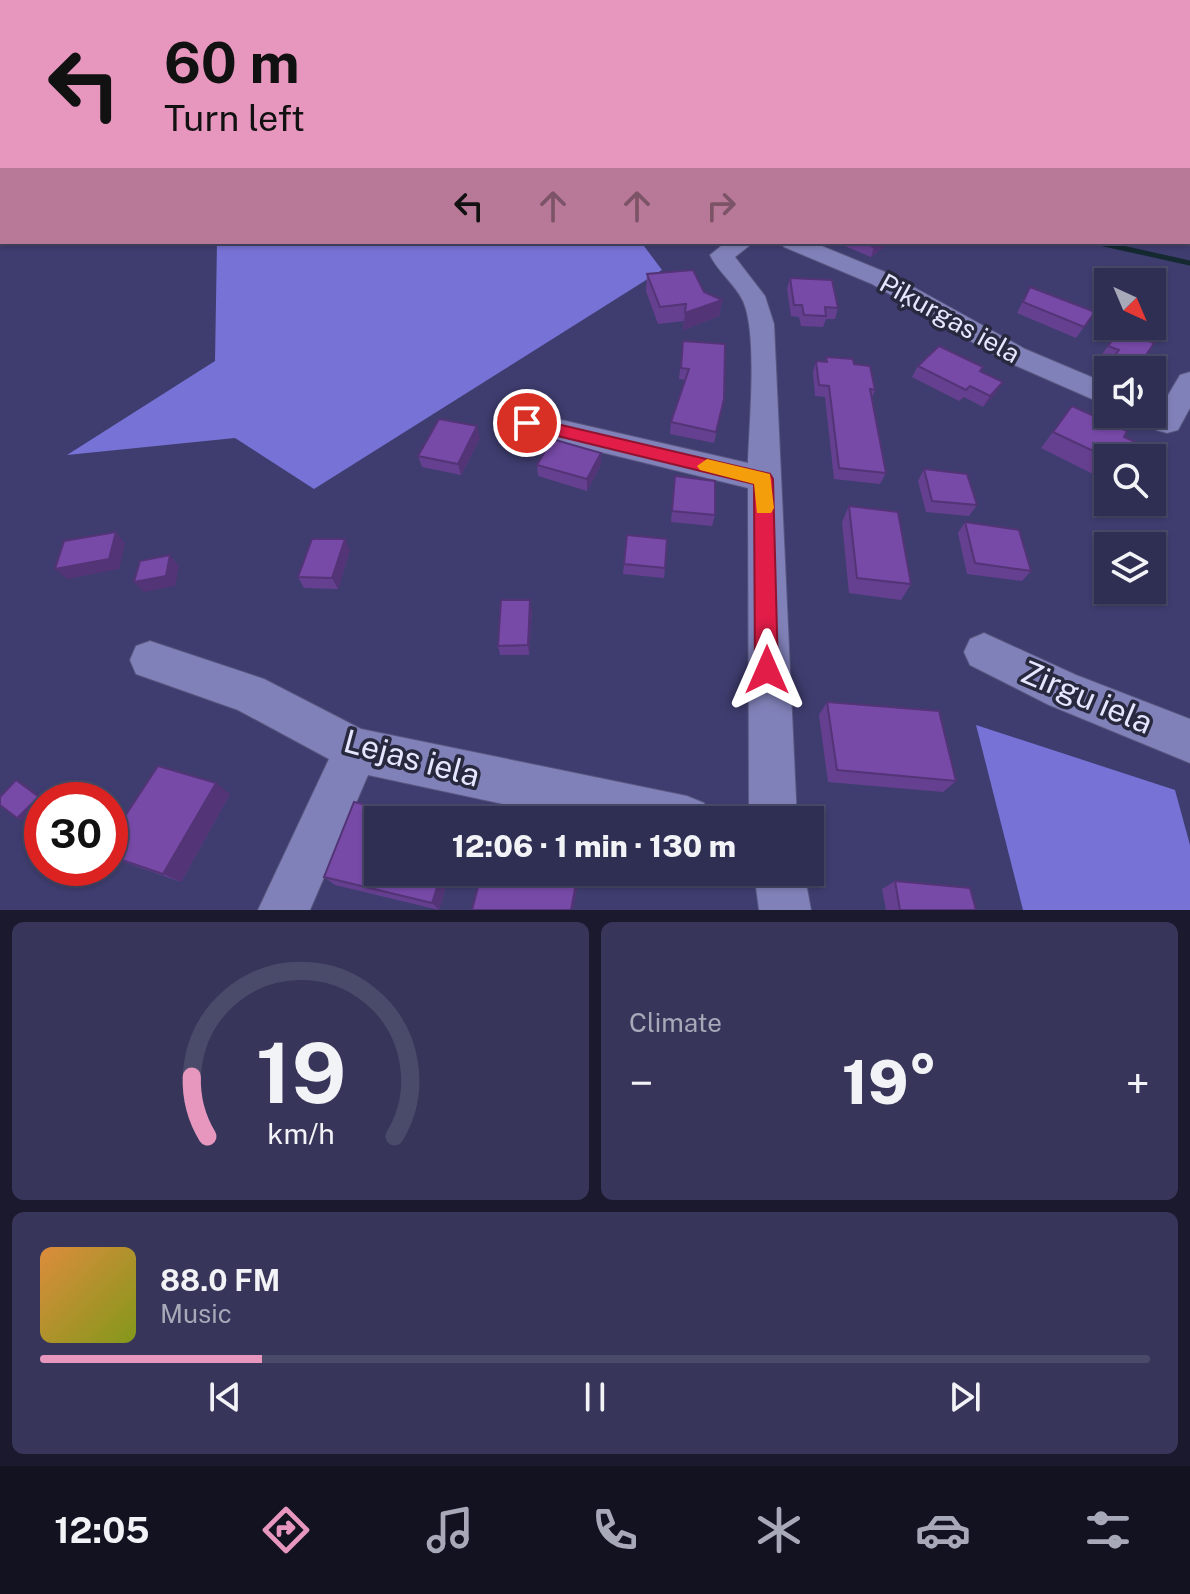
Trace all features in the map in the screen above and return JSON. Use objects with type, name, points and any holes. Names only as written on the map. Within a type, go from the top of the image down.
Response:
[{"type":"street","name":"Piķurgas iela","points":[[797,244],[881,279],[1015,355],[1094,390]]},
{"type":"street","points":[[732,248],[726,264],[758,305],[763,347],[763,479],[773,806]]},
{"type":"street","points":[[1168,423],[1190,382]]},
{"type":"street","points":[[515,430],[527,423],[763,479]]},
{"type":"street","name":"Zirgu iela","points":[[984,652],[1064,691],[1190,741]]},
{"type":"street","name":"Lejas iela","points":[[150,660],[249,693],[356,750],[621,806]]},
{"type":"street","points":[[284,910],[356,750]]},
{"type":"street","points":[[781,886],[785,910]]},
{"type":"shaded area","points":[[217,244],[642,244],[662,270],[314,489],[235,438],[67,455],[215,361]]},
{"type":"shaded area","points":[[976,725],[1175,790],[1190,845],[1190,910],[1023,910]]},
{"type":"building","points":[[693,270],[704,292],[722,300],[685,313],[686,304],[660,307],[647,274]]},
{"type":"building","points":[[790,278],[832,280],[838,308],[825,307],[826,316],[804,315],[802,305],[794,305]]},
{"type":"building","points":[[1030,287],[1094,313],[1084,327],[1023,302]]},
{"type":"building","points":[[1112,340],[1146,340],[1154,343],[1146,356],[1114,356],[1119,350],[1108,346]]},
{"type":"building","points":[[683,341],[725,344],[724,399],[716,432],[671,422],[689,369],[681,368]]},
{"type":"building","points":[[939,346],[983,367],[980,371],[1003,382],[990,396],[970,386],[966,390],[918,366]]},
{"type":"building","points":[[826,357],[853,359],[854,364],[870,366],[875,390],[870,389],[886,473],[839,468],[829,386],[819,385],[816,361],[827,362]]},
{"type":"building","points":[[1072,406],[1094,416],[1094,428],[1120,428],[1127,431],[1124,437],[1140,444],[1094,444],[1094,451],[1053,432]]},
{"type":"building","points":[[439,419],[477,426],[458,464],[418,456]]},
{"type":"building","points":[[552,439],[601,453],[587,479],[537,465]]},
{"type":"building","points":[[924,469],[967,474],[977,505],[932,501]]},
{"type":"building","points":[[675,476],[715,481],[715,515],[672,511]]},
{"type":"building","points":[[849,506],[898,512],[911,584],[857,578]]},
{"type":"building","points":[[965,522],[1019,530],[1031,571],[975,563]]},
{"type":"building","points":[[116,532],[109,559],[55,569],[64,541]]},
{"type":"building","points":[[627,535],[667,539],[665,568],[624,564]]},
{"type":"building","points":[[312,539],[345,539],[332,578],[298,577]]},
{"type":"building","points":[[170,555],[166,576],[134,582],[140,561]]},
{"type":"building","points":[[501,600],[530,600],[528,645],[498,646]]},
{"type":"building","points":[[827,702],[939,711],[956,781],[837,770]]},
{"type":"building","points":[[158,766],[216,783],[163,874],[128,862],[128,812]]},
{"type":"building","points":[[16,780],[24,786],[24,811],[17,818],[0,805],[0,797]]},
{"type":"building","points":[[354,802],[371,806],[364,806],[364,886],[437,886],[432,903],[324,877]]},
{"type":"building","points":[[895,881],[970,888],[976,910],[900,910]]},
{"type":"building","points":[[478,886],[575,886],[571,910],[472,910]]},
{"type":"waterway","points":[[1104,244],[1190,263]]},
{"type":"slow traffic","points":[[707,466],[763,479],[764,508]]},
{"type":"route","points":[[527,423],[763,479],[767,670]]}]
